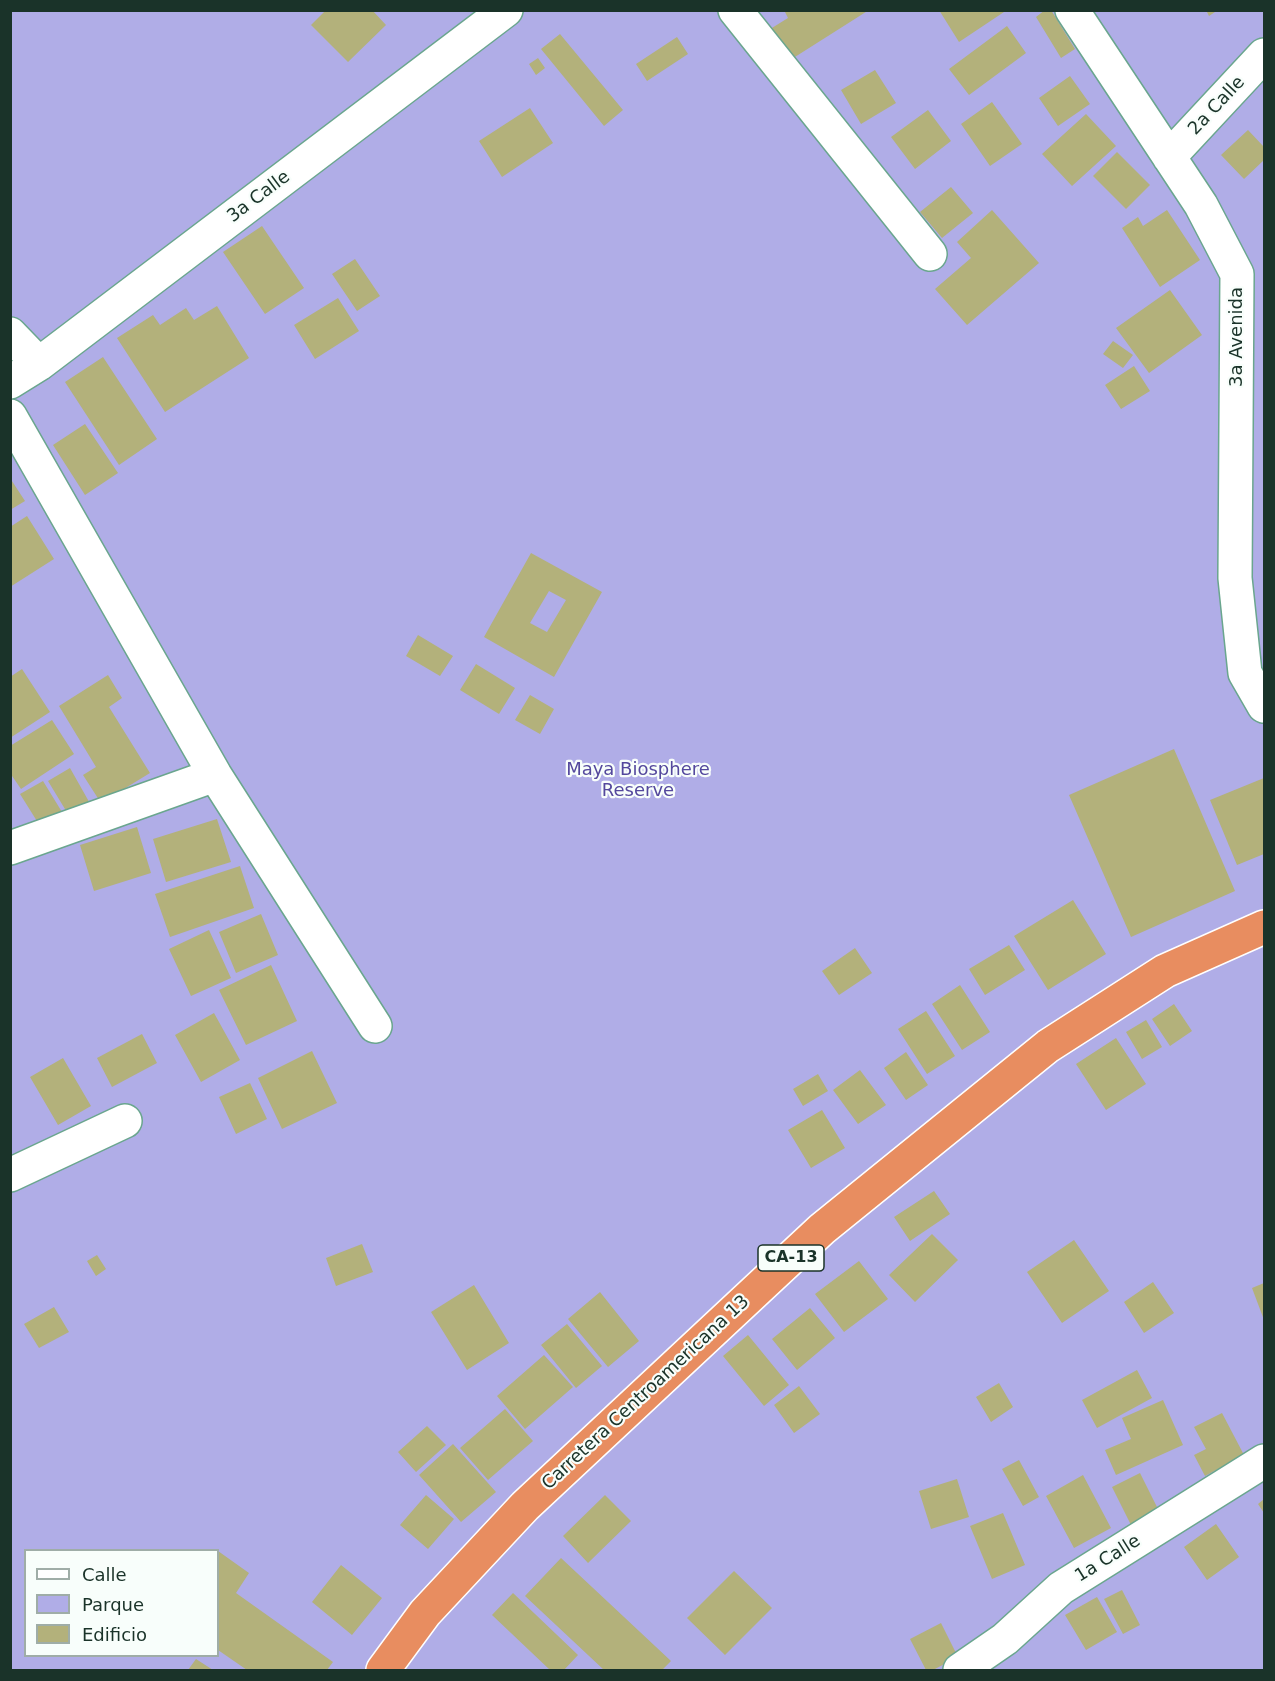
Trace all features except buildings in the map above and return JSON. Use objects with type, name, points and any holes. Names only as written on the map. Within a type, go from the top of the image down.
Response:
[{"type":"highway","name":"Carretera Centroamericana 13","points":[[383,1671],[425,1613],[525,1506],[822,1229],[1048,1047],[1165,971],[1264,927]]},
{"type":"street","name":"3a Calle","points":[[10,382],[39,364],[506,10]]},
{"type":"street","points":[[735,10],[930,254]]},
{"type":"street","name":"3a Avenida","points":[[1072,10],[1201,206],[1237,274],[1235,578],[1245,673],[1264,706]]},
{"type":"street","name":"2a Calle","points":[[1169,157],[1264,55]]},
{"type":"street","points":[[10,334],[39,364]]},
{"type":"street","points":[[10,416],[215,775],[375,1026]]},
{"type":"street","points":[[10,848],[215,775]]},
{"type":"street","points":[[10,1175],[125,1121]]},
{"type":"street","name":"1a Calle","points":[[960,1671],[1005,1640],[1061,1588],[1264,1461]]},
{"type":"green space","name":"Maya Biosphere Reserve","points":[[11,11],[1264,11],[1264,1670],[11,1670]]}]
